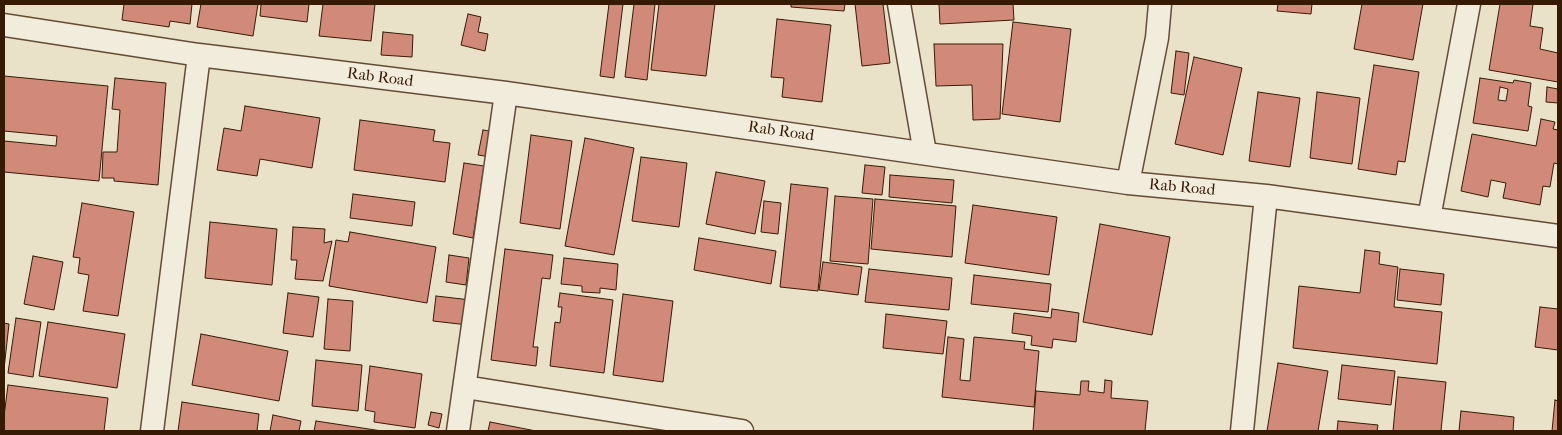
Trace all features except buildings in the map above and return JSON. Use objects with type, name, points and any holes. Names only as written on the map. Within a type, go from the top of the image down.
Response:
[{"type":"street","points":[[899,4],[925,153]]},
{"type":"street","points":[[1128,183],[1156,38],[1160,4]]},
{"type":"street","points":[[1429,218],[1469,4]]},
{"type":"street","name":"Rab Road","points":[[4,25],[198,55],[506,93],[1128,183],[1266,196],[1558,236]]},
{"type":"street","points":[[152,431],[198,55]]},
{"type":"street","points":[[458,431],[506,93]]},
{"type":"street","points":[[1242,431],[1266,196]]},
{"type":"street","points":[[465,387],[742,431]]}]
